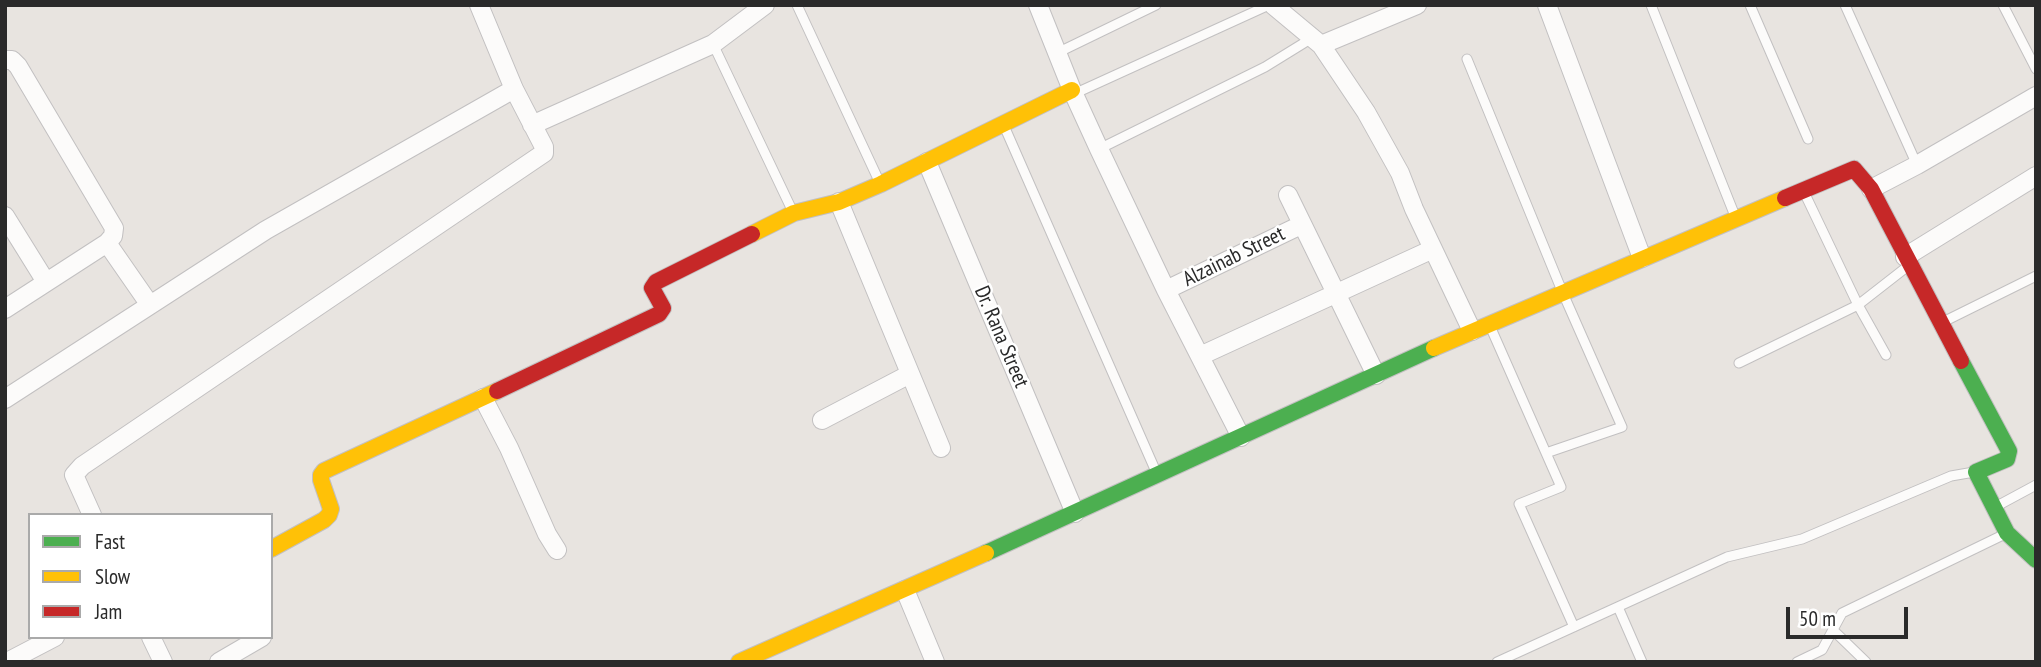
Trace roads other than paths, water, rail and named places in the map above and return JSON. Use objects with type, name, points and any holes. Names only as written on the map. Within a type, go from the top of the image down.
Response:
[{"type":"street","points":[[91,513],[74,475],[82,466],[544,153],[479,5]]},
{"type":"street","points":[[532,125],[713,44],[765,5]]},
{"type":"street","points":[[1038,5],[1099,149],[1241,437]]},
{"type":"street","points":[[1271,5],[1317,41],[1366,112],[1400,173],[1414,209],[1472,331]]},
{"type":"street","points":[[1317,41],[1418,5]]},
{"type":"street","points":[[1547,5],[1642,258]]},
{"type":"street","points":[[5,60],[12,60],[18,66],[114,228],[113,236],[107,243],[5,309]]},
{"type":"street","points":[[5,399],[266,230],[514,89]]},
{"type":"street","points":[[273,548],[324,520],[328,515],[331,509],[321,480],[324,471],[659,314],[663,308],[652,288],[656,282],[793,213],[839,202],[881,184],[1003,123],[1073,92]]},
{"type":"street","points":[[1871,189],[2036,96]]},
{"type":"street","name":"Dr. Rana Street","points":[[927,162],[1075,513]]},
{"type":"street","points":[[739,662],[905,590],[1562,291],[1854,169],[1871,189],[2009,451],[2007,459],[1976,472],[2007,533],[2036,560]]},
{"type":"street","points":[[1908,261],[2036,176]]},
{"type":"street","points":[[1288,195],[1376,376]]},
{"type":"street","points":[[839,202],[941,448]]},
{"type":"street","points":[[5,216],[46,282]]},
{"type":"street","name":"Alzainab Street","points":[[1166,289],[1301,225]]},
{"type":"street","points":[[107,243],[150,305]]},
{"type":"street","points":[[1200,356],[1433,249]]},
{"type":"street","points":[[822,420],[911,374]]},
{"type":"street","points":[[483,398],[557,550]]},
{"type":"street","points":[[905,590],[934,662]]},
{"type":"street","points":[[7,662],[51,639]]},
{"type":"street","points":[[152,639],[163,662]]},
{"type":"street","points":[[219,662],[259,639]]},
{"type":"lane","points":[[797,5],[881,184]]},
{"type":"lane","points":[[1057,54],[1156,5]]},
{"type":"lane","points":[[1073,92],[1271,5]]},
{"type":"lane","points":[[1651,5],[1735,218]]},
{"type":"lane","points":[[1750,5],[1808,139]]},
{"type":"lane","points":[[1845,5],[1917,165]]},
{"type":"lane","points":[[2003,5],[2036,69]]},
{"type":"lane","points":[[1099,149],[1317,41]]},
{"type":"lane","points":[[713,44],[793,213]]},
{"type":"lane","points":[[1468,59],[1562,291],[1622,427],[1546,453]]},
{"type":"lane","points":[[1003,123],[1157,475]]},
{"type":"lane","points":[[1803,190],[1858,306],[1886,355]]},
{"type":"lane","points":[[1739,363],[1858,306],[1908,261]]},
{"type":"lane","points":[[1941,323],[2036,276]]},
{"type":"lane","points":[[1489,324],[1561,487],[1519,504],[1574,627]]},
{"type":"lane","points":[[1497,662],[1727,557],[1802,539],[1951,476],[1976,472]]},
{"type":"lane","points":[[1994,508],[2036,485]]},
{"type":"lane","points":[[1797,662],[1822,650],[1842,612],[2007,533]]},
{"type":"lane","points":[[1618,607],[1642,662]]},
{"type":"lane","points":[[1833,629],[1866,662]]}]
